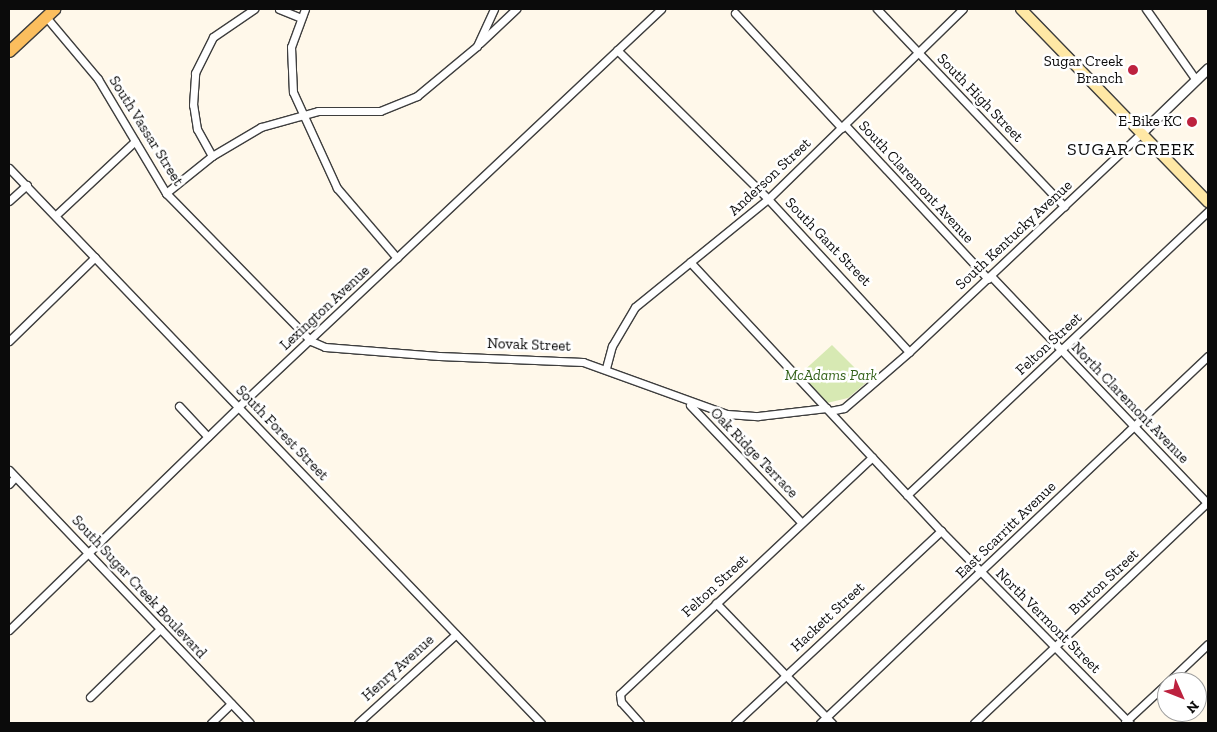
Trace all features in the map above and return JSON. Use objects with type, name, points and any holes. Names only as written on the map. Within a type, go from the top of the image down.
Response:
[{"type":"main road","points":[[1021,9],[1208,202]]},
{"type":"main road","points":[[9,51],[50,13]]},
{"type":"street","points":[[212,156],[197,129],[193,105],[197,66],[213,37],[254,9]]},
{"type":"street","points":[[279,9],[300,17]]},
{"type":"street","points":[[306,9],[300,17],[290,70],[302,115],[338,188],[397,258]]},
{"type":"street","points":[[477,46],[494,9]]},
{"type":"street","points":[[166,193],[212,156],[261,127],[302,115],[397,108],[436,84],[516,9]]},
{"type":"street","name":"Lexington Avenue","points":[[9,630],[238,407],[311,341],[661,9]]},
{"type":"street","name":"South High Street","points":[[877,9],[1064,206]]},
{"type":"street","name":"Anderson Street","points":[[606,368],[612,346],[635,307],[768,199],[919,54],[963,9]]},
{"type":"street","points":[[1146,9],[1196,80]]},
{"type":"street","name":"South Claremont Avenue","points":[[735,12],[989,278]]},
{"type":"street","name":"South Vassar Street","points":[[50,13],[98,79],[166,193],[311,341]]},
{"type":"street","name":"South Gant Street","points":[[617,50],[768,199],[909,352]]},
{"type":"street","name":"South Kentucky Avenue","points":[[829,410],[844,408],[909,352],[1208,68]]},
{"type":"street","points":[[56,215],[135,141]]},
{"type":"street","name":"South Forest Street","points":[[9,168],[541,723]]},
{"type":"street","points":[[9,201],[27,185]]},
{"type":"street","name":"Felton Street","points":[[907,495],[1062,351],[1208,210]]},
{"type":"street","points":[[9,341],[95,257]]},
{"type":"street","name":"North Vermont Street","points":[[690,262],[941,531],[1127,722]]},
{"type":"street","name":"North Claremont Avenue","points":[[989,278],[1208,503]]},
{"type":"street","name":"Novak Street","points":[[311,341],[325,347],[439,356],[563,359],[606,368],[687,402],[727,414],[758,416],[829,410]]},
{"type":"street","name":"East Scarritt Avenue","points":[[820,723],[1208,356]]},
{"type":"street","name":"Oak Ridge Terrace","points":[[687,402],[801,522]]},
{"type":"street","points":[[179,406],[208,437]]},
{"type":"street","name":"Felton Street","points":[[640,723],[621,702],[620,694],[872,457]]},
{"type":"street","name":"South Sugar Creek Boulevard","points":[[9,470],[250,723]]},
{"type":"street","points":[[9,484],[16,477]]},
{"type":"street","name":"Burton Street","points":[[974,723],[1208,503]]},
{"type":"street","name":"Hackett Street","points":[[735,723],[941,531]]},
{"type":"street","points":[[716,603],[787,674],[832,723]]},
{"type":"street","points":[[90,697],[160,629]]},
{"type":"street","name":"Henry Avenue","points":[[358,723],[456,634]]},
{"type":"street","points":[[1179,672],[1208,644]]},
{"type":"street","points":[[1127,722],[1157,693]]},
{"type":"street","points":[[211,723],[231,704]]},
{"type":"green space","name":"McAdams Park","points":[[832,345],[868,381],[848,398],[827,403],[799,375]]},
{"type":"place","name":"Sugar Creek Branch","points":[[1133,70]]},
{"type":"place","name":"E-Bike KC","points":[[1192,122]]},
{"type":"district","name":"SUGAR CREEK","points":[[1131,149]]}]
